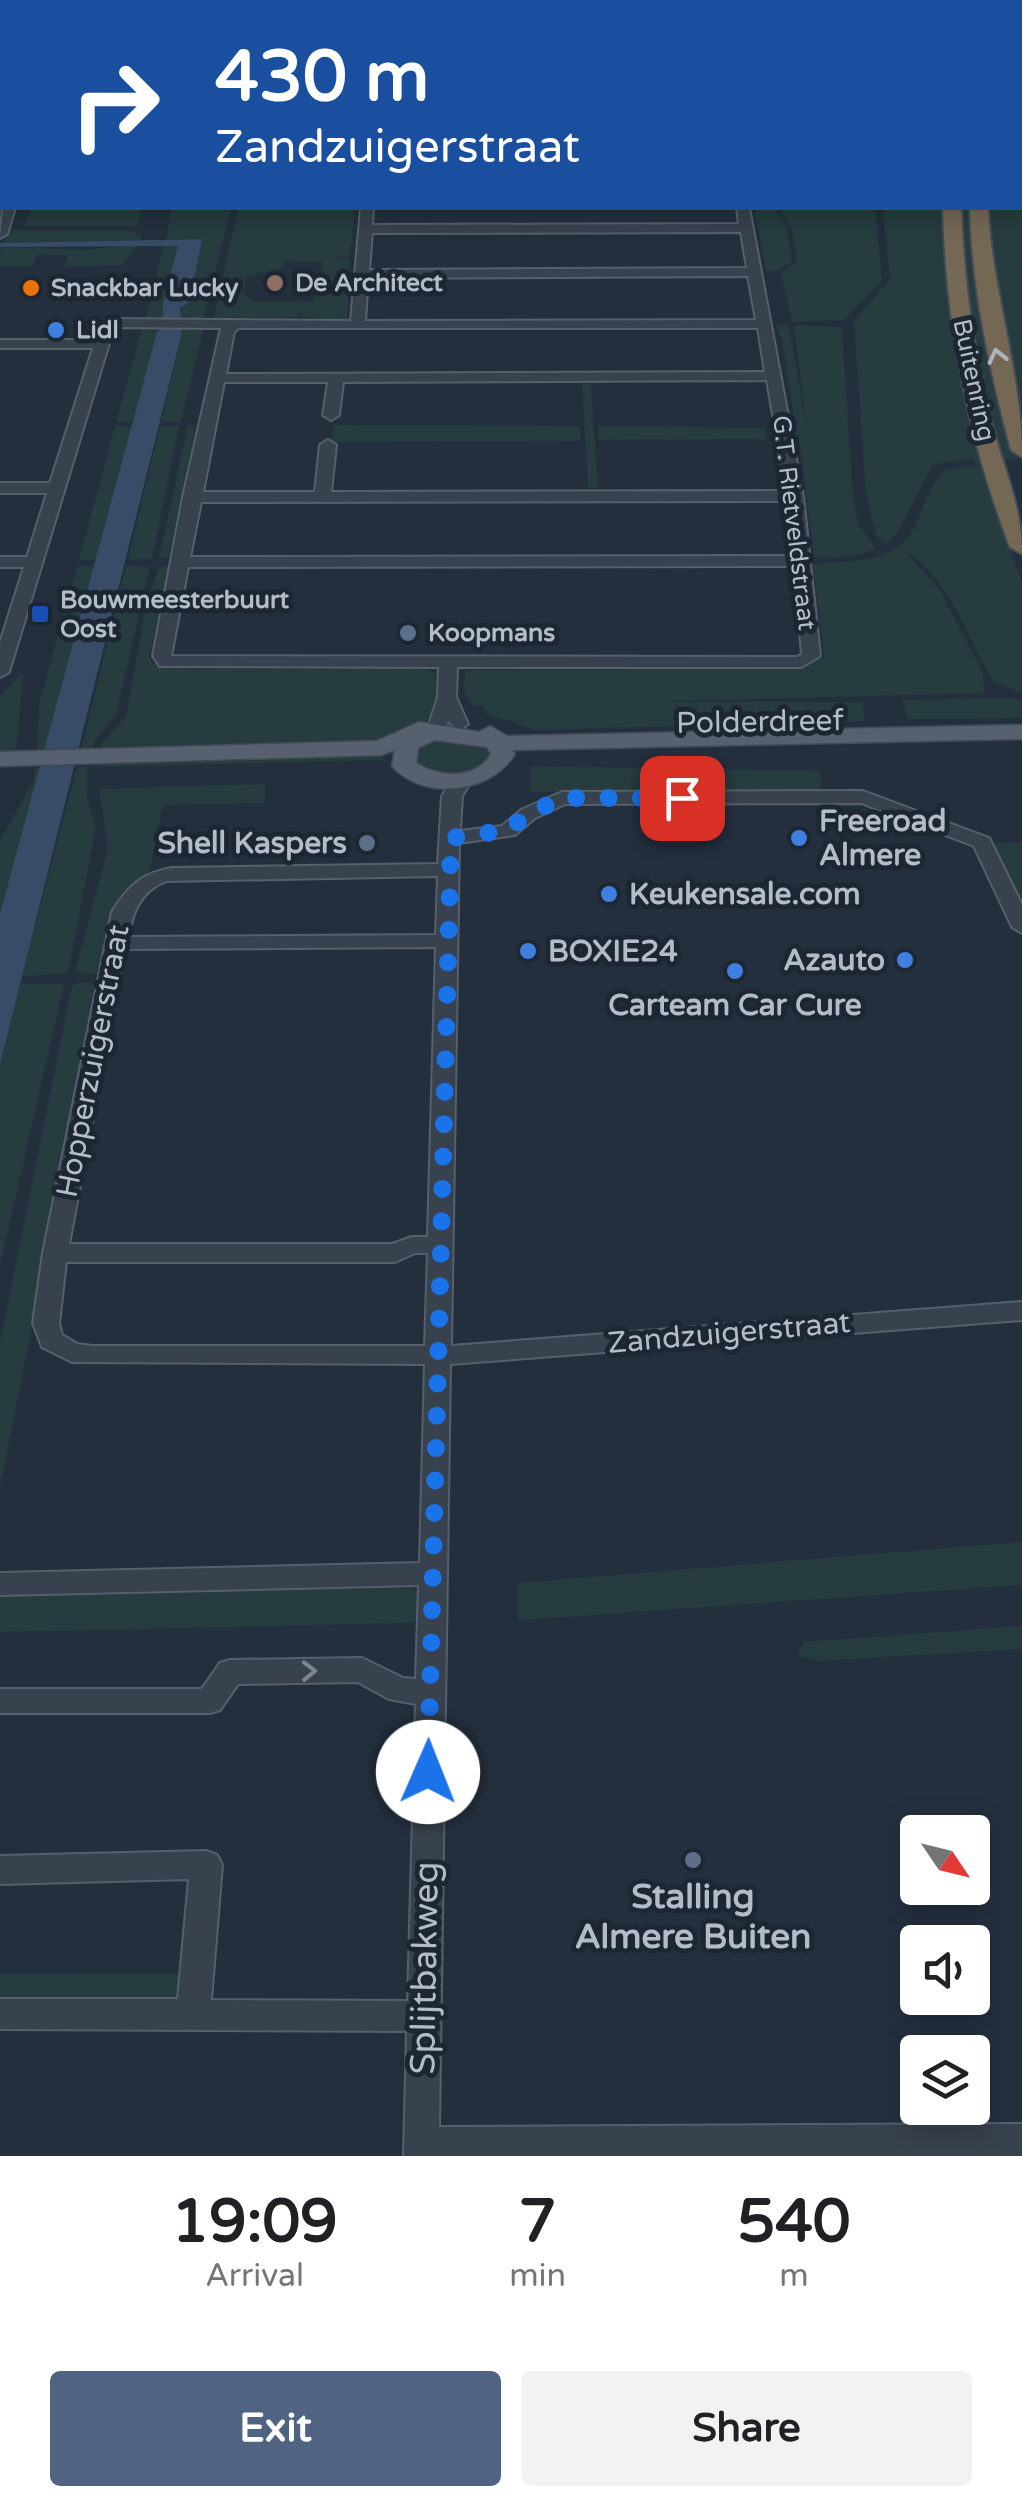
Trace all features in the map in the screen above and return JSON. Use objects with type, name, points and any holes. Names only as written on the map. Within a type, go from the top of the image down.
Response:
[{"type":"highway","name":"Buitenring","points":[[952,210],[960,336],[994,465],[1022,547]]},
{"type":"highway","name":"Buitenring","points":[[978,210],[979,244],[995,350],[1022,450]]},
{"type":"main road","points":[[404,766],[402,755],[408,745],[445,727]]},
{"type":"main road","points":[[0,759],[117,765],[404,766],[420,776],[452,786],[482,775],[499,748],[445,727],[391,744],[117,765],[0,776]]},
{"type":"main road","name":"Polderdreef","points":[[499,748],[570,739],[1022,732]]},
{"type":"main road","name":"Polderdreef","points":[[499,748],[718,752],[1022,750]]},
{"type":"street","points":[[358,324],[367,210]]},
{"type":"street","name":"G.T. Rietveldstraat","points":[[448,664],[801,662],[811,656],[795,496],[758,272],[743,210]]},
{"type":"street","points":[[366,228],[747,228]]},
{"type":"street","points":[[362,274],[758,272]]},
{"type":"street","points":[[0,672],[108,324],[765,324]]},
{"type":"street","points":[[232,326],[227,330],[162,656],[166,662],[448,664],[445,727]]},
{"type":"street","points":[[0,344],[101,344]]},
{"type":"street","points":[[217,378],[774,376]]},
{"type":"street","points":[[330,415],[336,378]]},
{"type":"street","points":[[322,497],[328,445]]},
{"type":"street","points":[[0,488],[55,488]]},
{"type":"street","points":[[192,497],[795,496]]},
{"type":"street","points":[[182,562],[214,562],[214,568],[221,570],[760,569],[767,565],[766,560],[801,560]]},
{"type":"street","points":[[0,562],[35,562]]},
{"type":"street","name":"Splijtbakweg","points":[[421,2150],[431,1574],[452,786]]},
{"type":"street","points":[[451,838],[508,830],[528,814],[562,798],[864,797],[982,842],[1022,927]]},
{"type":"street","name":"Hopperzuigerstraat","points":[[437,1356],[72,1353],[51,1340],[46,1324],[55,1253],[122,912],[150,877],[448,870]]},
{"type":"street","points":[[116,943],[448,941]]},
{"type":"street","points":[[55,1253],[395,1253],[412,1245],[440,1245]]},
{"type":"street","name":"Zandzuigerstraat","points":[[437,1356],[1022,1310]]},
{"type":"street","points":[[0,1584],[431,1574]]},
{"type":"street","points":[[0,1701],[210,1701],[230,1672],[362,1670],[399,1690],[430,1693]]},
{"type":"street","points":[[0,1870],[206,1865],[193,2014]]},
{"type":"street","points":[[0,2014],[424,2016]]},
{"type":"street","points":[[421,2150],[1022,2141]]},
{"type":"green space","points":[[30,210],[141,210],[137,226],[24,227]]},
{"type":"green space","points":[[172,210],[231,210],[204,318],[178,318],[202,239],[166,239]]},
{"type":"green space","points":[[238,210],[355,210],[350,257],[326,258],[350,259],[347,320],[301,317],[302,312],[297,317],[214,318]],"holes":[[[285,261],[323,262],[313,302],[254,301],[243,293],[246,277],[283,268]]]},
{"type":"green space","points":[[755,210],[775,210],[787,227],[792,261],[777,271],[766,271]]},
{"type":"green space","points":[[780,210],[875,210],[882,280],[844,320],[792,322],[781,273],[797,261],[792,229]]},
{"type":"green space","points":[[883,210],[947,210],[947,248],[1012,555],[1022,582],[1022,693],[994,682],[946,593],[920,562],[904,550],[940,590],[983,673],[984,693],[644,702],[862,702],[865,721],[535,730],[485,713],[484,706],[473,706],[463,690],[466,670],[801,668],[824,657],[813,564],[858,561],[898,547],[916,524],[945,469],[975,466],[973,459],[933,464],[898,532],[887,544],[876,536],[866,493],[854,322],[890,279]]},
{"type":"green space","points":[[959,210],[974,210],[978,272],[1018,460],[1000,459],[972,335]]},
{"type":"green space","points":[[985,210],[1022,210],[1022,423],[991,278]]},
{"type":"green space","points":[[7,230],[128,230],[142,235],[141,240],[3,243]]},
{"type":"green space","points":[[139,244],[122,265],[65,267],[68,255],[38,255],[31,267],[0,266],[1,247],[87,250]]},
{"type":"green space","points":[[164,245],[178,245],[164,304],[165,318],[146,318]]},
{"type":"green space","points":[[776,325],[789,325],[807,431],[794,325],[842,327],[853,500],[859,525],[876,548],[869,552],[814,557],[799,438],[790,431],[795,424],[782,339]]},
{"type":"green space","points":[[143,326],[163,327],[157,332],[134,422],[116,422]]},
{"type":"green space","points":[[179,326],[204,326],[181,422],[161,422],[182,333]]},
{"type":"green space","points":[[582,384],[591,384],[598,487],[588,487]]},
{"type":"green space","points":[[188,425],[196,426],[168,558],[159,558]]},
{"type":"green space","points":[[334,425],[580,426],[581,441],[331,442]]},
{"type":"green space","points":[[115,426],[133,426],[96,560],[79,560]]},
{"type":"green space","points":[[160,426],[179,426],[152,559],[128,559]]},
{"type":"green space","points":[[598,426],[765,428],[766,439],[598,440]]},
{"type":"green space","points":[[126,565],[150,567],[116,715],[94,741],[93,750],[80,755]]},
{"type":"green space","points":[[77,566],[94,566],[45,755],[37,755],[39,704]]},
{"type":"green space","points":[[159,566],[170,567],[149,657],[152,663],[180,669],[425,668],[438,675],[439,698],[431,718],[384,742],[104,751],[101,745],[126,716],[146,607]]},
{"type":"green space","points":[[23,672],[16,755],[0,755],[0,697]]},
{"type":"green space","points":[[1011,698],[1022,702],[1022,718],[908,719],[902,700]]},
{"type":"green space","points":[[439,737],[479,748],[492,747],[491,757],[474,769],[456,773],[417,764],[416,750]]},
{"type":"green space","points":[[384,751],[384,760],[99,767],[101,761]]},
{"type":"green space","points":[[531,766],[820,771],[821,792],[533,792],[529,790]]},
{"type":"green space","points":[[77,767],[87,767],[87,798],[96,827],[68,973],[22,976]]},
{"type":"green space","points":[[35,768],[41,768],[0,914],[0,841],[33,782]]},
{"type":"green space","points":[[265,784],[265,803],[163,805],[149,873],[122,896],[102,975],[75,972],[108,849],[99,789]]},
{"type":"green space","points":[[1022,842],[1022,904],[993,844]]},
{"type":"green space","points":[[78,982],[100,983],[0,1487],[0,1342],[72,986]]},
{"type":"green space","points":[[20,984],[64,984],[0,1266],[0,1065]]},
{"type":"green space","points":[[1022,1542],[1022,1585],[518,1620],[517,1583]]},
{"type":"green space","points":[[410,1588],[423,1594],[421,1617],[410,1623],[0,1632],[0,1594]]},
{"type":"green space","points":[[1022,1626],[1022,1649],[818,1661],[797,1655],[804,1642]]},
{"type":"green space","points":[[188,1973],[185,1997],[0,1999],[0,1974]]},
{"type":"water","points":[[202,239],[190,302],[180,308],[182,332],[0,1065],[0,914],[157,332],[163,327],[163,304],[178,246],[0,247],[0,243]]},
{"type":"place","name":"De Architect","points":[[275,283]]},
{"type":"place","name":"Snackbar Lucky","points":[[31,288]]},
{"type":"place","name":"Lidl","points":[[56,330]]},
{"type":"place","name":"Bouwmeesterbuurt Oost","points":[[40,614]]},
{"type":"place","name":"Koopmans","points":[[408,633]]},
{"type":"place","name":"Freeroad Almere","points":[[799,838]]},
{"type":"place","name":"Shell Kaspers","points":[[367,843]]},
{"type":"place","name":"Keukensale.com","points":[[609,894]]},
{"type":"place","name":"BOXIE24","points":[[528,951]]},
{"type":"place","name":"Azauto","points":[[905,960]]},
{"type":"place","name":"Carteam Car Cure","points":[[735,971]]},
{"type":"place","name":"Stalling Almere Buiten","points":[[693,1860]]},
{"type":"route","points":[[428,1772],[451,838],[508,830],[551,800],[562,798],[682,798]]}]
